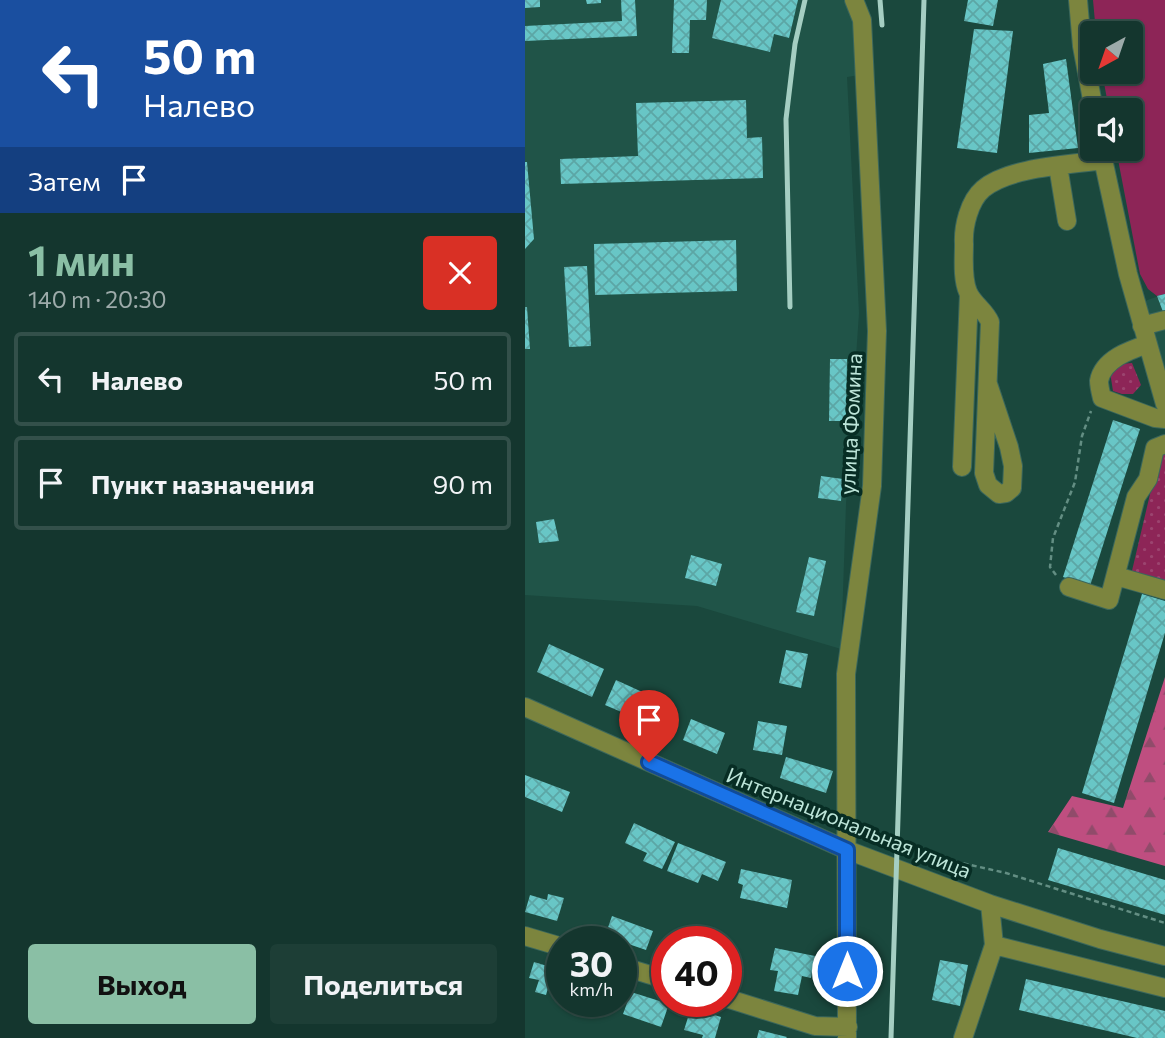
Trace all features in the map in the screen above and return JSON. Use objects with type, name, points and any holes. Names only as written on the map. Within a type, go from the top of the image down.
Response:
[{"type":"street","name":"улица Фомина","points":[[848,1032],[846,674],[872,486],[877,331],[862,20],[854,0]]},
{"type":"street","points":[[1078,0],[1081,46],[1092,98]]},
{"type":"street","points":[[962,467],[969,294],[964,278],[963,232],[972,204],[983,189],[1016,172],[1080,160]]},
{"type":"street","points":[[1104,161],[1128,274],[1163,393]]},
{"type":"street","points":[[1058,166],[1067,222]]},
{"type":"street","points":[[969,294],[987,313],[991,322],[988,383],[984,472],[988,485],[999,494],[1012,488],[1013,466],[988,383]]},
{"type":"street","points":[[1143,326],[1165,320]]},
{"type":"street","points":[[1148,344],[1127,351],[1109,363],[1099,381],[1102,398],[1155,418],[1165,419]]},
{"type":"street","points":[[1069,587],[1109,600],[1136,497],[1148,479],[1155,448],[1165,444]]},
{"type":"street","points":[[1116,576],[1165,590]]},
{"type":"street","name":"Интернациональная улица","points":[[525,707],[847,850],[990,904],[1100,939],[1165,956]]},
{"type":"street","points":[[963,1038],[995,945],[990,904]]},
{"type":"street","points":[[525,936],[546,942]]},
{"type":"street","points":[[995,945],[1165,988]]},
{"type":"street","points":[[742,1003],[815,1026],[848,1032]]},
{"type":"path","points":[[1069,587],[1060,581],[1050,567],[1053,538],[1075,482],[1088,414],[1102,398]]},
{"type":"path","points":[[922,854],[1006,873],[1165,923]]},
{"type":"shaded area","points":[[525,0],[854,0],[865,74],[847,77],[859,313],[846,504],[841,649],[697,606],[525,595]]},
{"type":"shaded area","points":[[1093,0],[1165,0],[1165,294],[1157,296],[1148,289],[1140,274],[1118,161],[1143,161],[1143,98],[1107,98],[1104,84],[1143,84],[1143,21],[1095,21]]},
{"type":"shaded area","points":[[1165,294],[1165,404],[1136,304]]},
{"type":"shaded area","points":[[1132,363],[1141,385],[1133,394],[1113,391],[1110,372],[1121,364]]},
{"type":"shaded area","points":[[1165,453],[1165,582],[1131,575],[1159,456]]},
{"type":"green space","points":[[1165,677],[1165,866],[1048,832],[1072,796],[1123,808]]},
{"type":"building","points":[[525,0],[540,0],[540,7],[525,8]]},
{"type":"building","points":[[586,0],[601,0],[601,3],[587,4]]},
{"type":"building","points":[[621,0],[635,0],[637,36],[525,41],[525,26],[622,21]]},
{"type":"building","points":[[674,0],[707,0],[706,20],[690,20],[689,53],[672,53]]},
{"type":"building","points":[[721,0],[798,0],[789,38],[774,34],[770,52],[712,38]]},
{"type":"building","points":[[968,0],[998,0],[993,26],[964,21]]},
{"type":"building","points":[[974,29],[1013,31],[997,153],[957,148]]},
{"type":"building","points":[[1066,59],[1078,148],[1029,153],[1029,115],[1049,113],[1043,64]]},
{"type":"building","points":[[746,100],[747,138],[762,137],[763,178],[561,184],[560,159],[638,156],[636,103]]},
{"type":"building","points":[[525,162],[534,239],[525,249]]},
{"type":"building","points":[[736,240],[737,291],[595,295],[594,244]]},
{"type":"building","points":[[587,266],[591,346],[569,347],[564,267]]},
{"type":"building","points":[[1165,294],[1165,317],[1157,296]]},
{"type":"building","points":[[527,307],[530,349],[525,349]]},
{"type":"building","points":[[830,359],[847,359],[846,421],[829,421]]},
{"type":"building","points":[[1113,420],[1140,429],[1090,586],[1063,577]]},
{"type":"building","points":[[821,476],[843,479],[841,501],[818,498]]},
{"type":"building","points":[[554,519],[559,541],[539,543],[536,522]]},
{"type":"building","points":[[691,555],[722,564],[716,586],[685,578]]},
{"type":"building","points":[[809,557],[826,561],[814,616],[796,612]]},
{"type":"building","points":[[1142,594],[1165,601],[1165,633],[1114,803],[1082,793]]},
{"type":"building","points":[[549,644],[604,669],[592,697],[537,672]]},
{"type":"building","points":[[786,650],[808,654],[801,688],[779,683]]},
{"type":"building","points":[[616,680],[662,701],[652,725],[605,705]]},
{"type":"building","points":[[691,719],[725,733],[717,754],[683,740]]},
{"type":"building","points":[[758,721],[787,726],[782,755],[753,750]]},
{"type":"building","points":[[786,757],[833,771],[826,793],[780,778]]},
{"type":"building","points":[[525,775],[570,792],[562,812],[525,797]]},
{"type":"building","points":[[634,823],[675,842],[662,869],[643,861],[647,853],[625,843]]},
{"type":"building","points":[[678,843],[726,862],[718,881],[702,874],[698,883],[667,871]]},
{"type":"building","points":[[1058,848],[1165,880],[1165,915],[1048,880]]},
{"type":"building","points":[[741,869],[792,880],[787,908],[740,898],[743,885],[738,883]]},
{"type":"building","points":[[548,894],[564,898],[557,921],[525,912],[530,895],[547,900]]},
{"type":"building","points":[[612,916],[651,930],[646,950],[637,947],[637,926],[608,926]]},
{"type":"building","points":[[775,948],[815,956],[811,978],[802,976],[798,995],[774,991],[778,971],[770,970]]},
{"type":"building","points":[[940,960],[968,965],[960,1006],[932,1000]]},
{"type":"building","points":[[534,962],[546,966],[546,995],[535,992],[539,980],[529,978]]},
{"type":"building","points":[[1026,979],[1165,1011],[1165,1038],[1137,1038],[1019,1010]]},
{"type":"building","points":[[637,994],[651,998],[651,1017],[664,1017],[661,1027],[632,1017],[637,1017]]},
{"type":"building","points":[[688,1017],[721,1017],[715,1038],[702,1038],[703,1035],[684,1030]]},
{"type":"building","points":[[759,1030],[787,1037],[757,1038]]},
{"type":"railway","points":[[790,307],[786,119],[795,44],[805,0]]},
{"type":"railway","points":[[880,0],[882,25]]},
{"type":"railway","points":[[891,1038],[924,0]]},
{"type":"route","points":[[649,762],[847,850],[847,971]]}]
